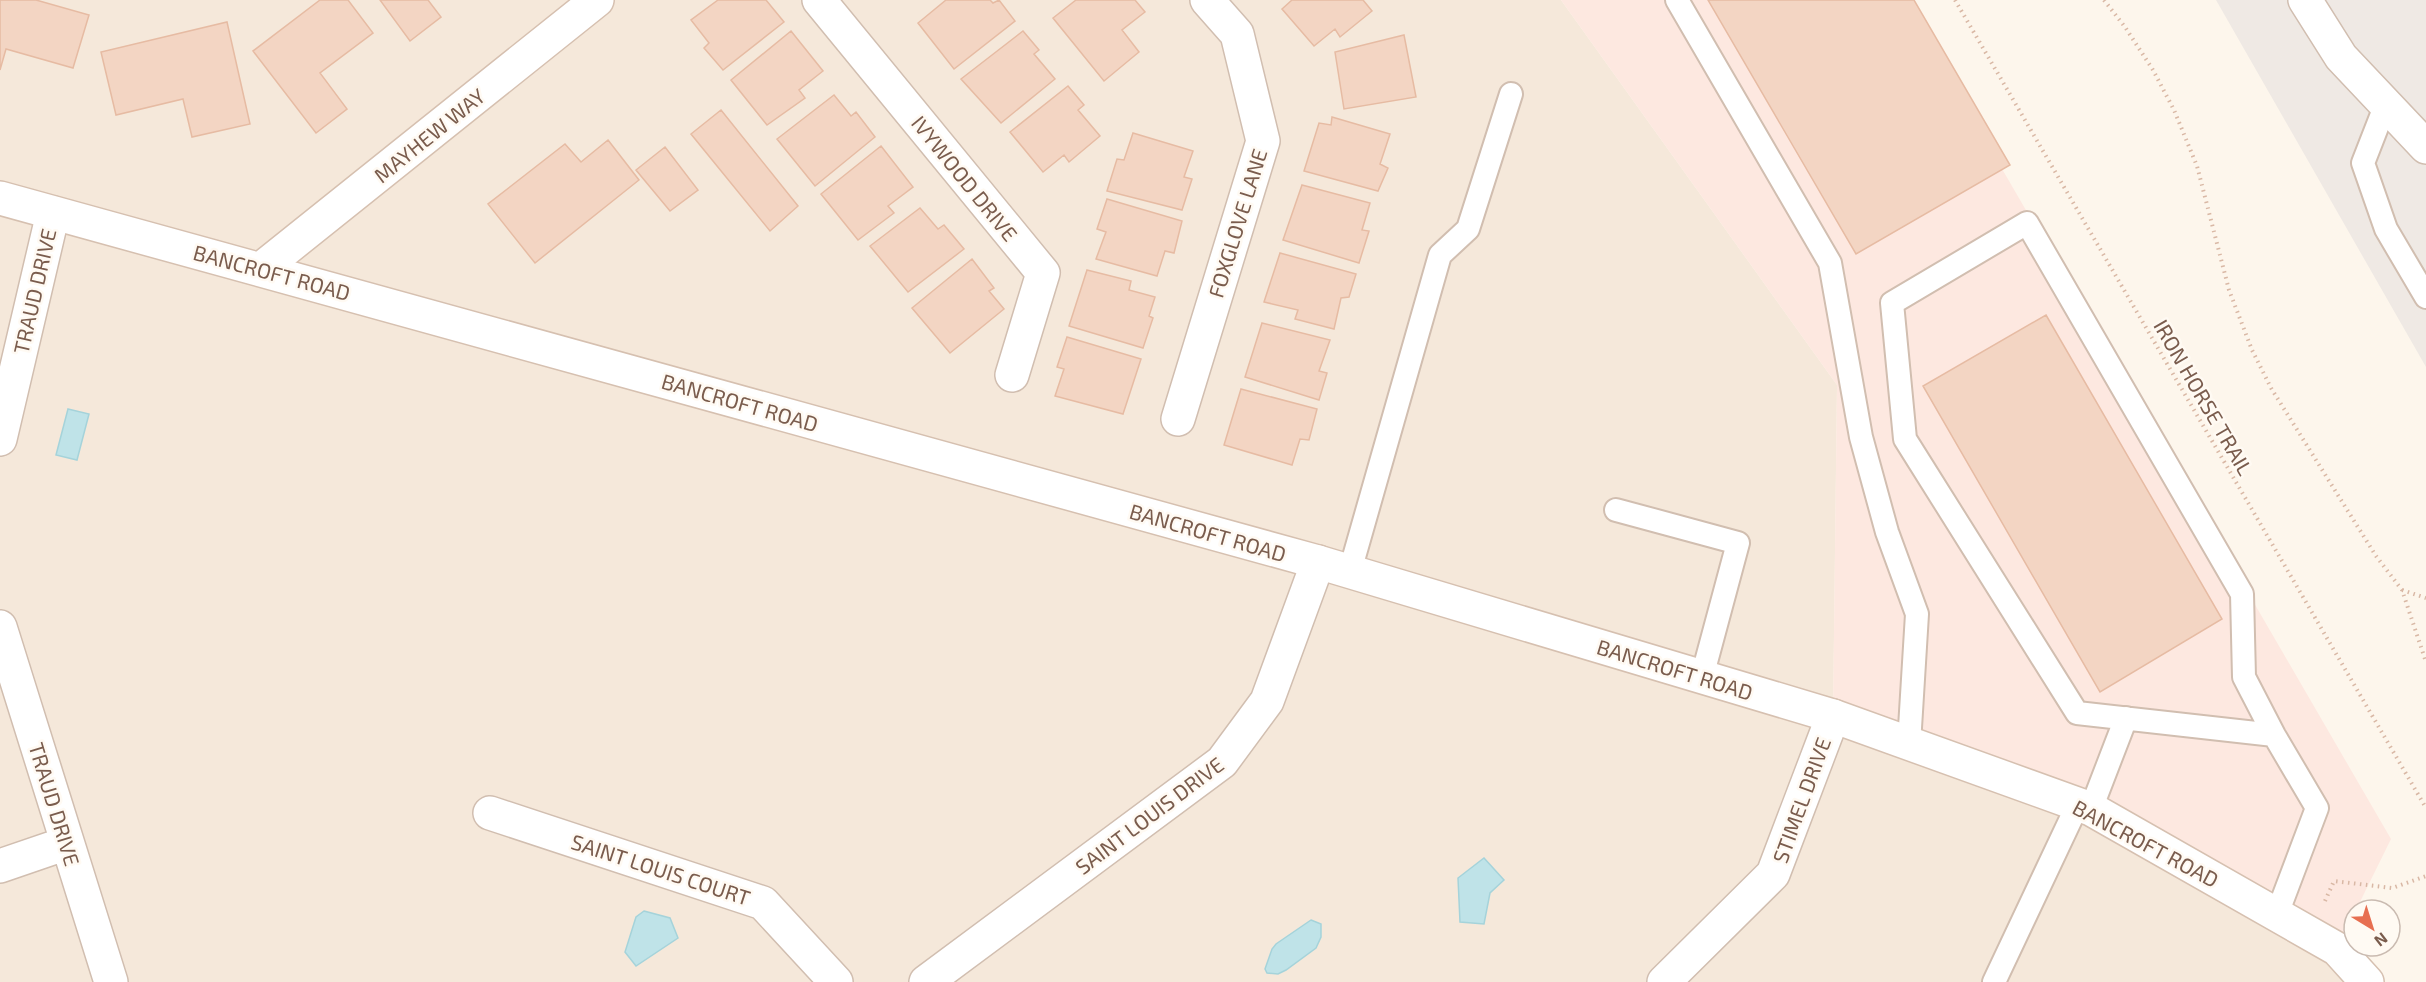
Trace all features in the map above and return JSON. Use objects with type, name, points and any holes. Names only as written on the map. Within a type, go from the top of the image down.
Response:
[{"type":"street","name":"MAYHEW WAY","points":[[261,268],[597,0]]},
{"type":"street","name":"IVYWOOD DRIVE","points":[[819,0],[1043,273],[1012,375]]},
{"type":"street","name":"FOXGLOVE LANE","points":[[1178,419],[1263,141],[1237,34],[1207,0]]},
{"type":"street","points":[[2305,0],[2341,57],[2426,147]]},
{"type":"street","name":"BANCROFT ROAD","points":[[0,198],[261,268],[1350,571],[1833,716],[2085,806],[2337,949],[2367,982]]},
{"type":"street","name":"TRAUD DRIVE","points":[[0,439],[52,213]]},
{"type":"street","name":"SAINT LOUIS DRIVE","points":[[926,982],[1222,762],[1267,701],[1318,562]]},
{"type":"street","name":"TRAUD DRIVE","points":[[0,627],[111,982]]},
{"type":"street","name":"STIMEL DRIVE","points":[[1664,982],[1773,874],[1833,716]]},
{"type":"street","name":"SAINT LOUIS COURT","points":[[490,813],[763,903],[836,982]]},
{"type":"street","points":[[0,866],[67,843]]},
{"type":"lane","points":[[1677,0],[1830,263],[1861,437],[1887,532],[1917,614],[1909,744]]},
{"type":"lane","points":[[1350,571],[1440,255],[1468,229],[1511,94]]},
{"type":"lane","points":[[2386,105],[2363,163],[2386,229],[2426,297]]},
{"type":"lane","points":[[2274,735],[2078,713],[1905,439],[1892,303],[2027,223],[2242,594],[2244,677],[2274,735],[2317,808],[2277,914]]},
{"type":"lane","points":[[1616,510],[1738,543],[1702,677]]},
{"type":"lane","points":[[1994,982],[2085,806],[2126,718]]},
{"type":"path","name":"IRON HORSE TRAIL","points":[[1955,0],[2426,808]]},
{"type":"path","points":[[2104,0],[2153,70],[2174,110],[2197,166],[2229,290],[2252,350],[2271,388],[2369,546],[2402,590],[2426,662]]},
{"type":"path","points":[[2402,590],[2426,598]]},
{"type":"path","points":[[2309,933],[2334,881],[2392,888],[2426,876]]},
{"type":"shaded area","points":[[0,0],[1561,0],[1837,385],[1833,716],[2091,809],[2367,982],[0,982]]},
{"type":"shaded area","points":[[1561,0],[1904,0],[2391,839],[2362,898],[2342,898],[2342,939],[2337,949],[2091,809],[1833,716],[1837,385]]},
{"type":"shaded area","points":[[2216,0],[2426,0],[2426,367]]},
{"type":"water","points":[[68,409],[89,414],[77,460],[56,455]]},
{"type":"water","points":[[1484,858],[1504,880],[1490,893],[1484,924],[1460,922],[1458,878]]},
{"type":"water","points":[[644,911],[670,918],[678,938],[636,966],[625,952],[636,917]]},
{"type":"water","points":[[1311,920],[1321,924],[1321,937],[1316,948],[1286,970],[1278,974],[1267,973],[1265,969],[1276,944]]},
{"type":"building","points":[[0,0],[36,0],[89,15],[73,68],[6,49],[0,70]]},
{"type":"building","points":[[320,0],[348,0],[373,33],[320,73],[347,109],[316,133],[253,51]]},
{"type":"building","points":[[380,0],[428,0],[441,17],[410,41]]},
{"type":"building","points":[[718,0],[766,0],[784,22],[723,70],[704,48],[709,43],[691,20]]},
{"type":"building","points":[[946,0],[990,0],[993,3],[999,0],[1015,21],[954,69],[918,23]]},
{"type":"building","points":[[1076,0],[1135,0],[1145,12],[1122,30],[1139,52],[1104,81],[1053,18]]},
{"type":"building","points":[[1292,0],[1363,0],[1372,11],[1340,37],[1335,29],[1314,46],[1282,9]]},
{"type":"building","points":[[1708,0],[1914,0],[2010,165],[1856,254]]},
{"type":"building","points":[[227,22],[250,124],[192,137],[183,99],[116,115],[101,52]]},
{"type":"building","points":[[791,31],[823,71],[799,90],[805,98],[767,125],[731,80]]},
{"type":"building","points":[[1023,31],[1039,50],[1034,54],[1055,79],[1001,123],[961,79]]},
{"type":"building","points":[[1404,35],[1416,97],[1344,109],[1335,52]]},
{"type":"building","points":[[1068,86],[1084,105],[1078,110],[1100,136],[1069,162],[1064,155],[1043,172],[1010,132]]},
{"type":"building","points":[[834,95],[851,116],[856,112],[875,137],[815,186],[777,139]]},
{"type":"building","points":[[721,110],[798,206],[770,231],[691,134]]},
{"type":"building","points":[[1332,117],[1390,134],[1380,164],[1388,168],[1378,191],[1304,171],[1319,123],[1331,125]]},
{"type":"building","points":[[1133,133],[1193,151],[1184,177],[1192,179],[1182,210],[1107,191],[1117,159],[1124,160]]},
{"type":"building","points":[[608,140],[639,180],[535,263],[488,204],[565,144],[581,162]]},
{"type":"building","points":[[881,146],[913,187],[888,206],[894,213],[858,240],[821,194]]},
{"type":"building","points":[[665,147],[698,190],[670,211],[636,170]]},
{"type":"building","points":[[1302,185],[1370,203],[1362,230],[1369,231],[1359,263],[1283,240]]},
{"type":"building","points":[[1107,199],[1182,221],[1174,253],[1165,251],[1157,276],[1096,259],[1106,232],[1097,229]]},
{"type":"building","points":[[920,208],[938,229],[944,225],[964,249],[908,292],[870,246]]},
{"type":"building","points":[[1280,253],[1356,274],[1349,297],[1341,298],[1334,329],[1295,319],[1298,310],[1264,302]]},
{"type":"building","points":[[972,259],[994,288],[989,291],[1004,309],[950,353],[912,308]]},
{"type":"building","points":[[1087,270],[1131,281],[1129,290],[1155,297],[1149,316],[1153,318],[1143,348],[1069,326]]},
{"type":"building","points":[[2046,315],[2222,619],[2100,692],[1923,386]]},
{"type":"building","points":[[1262,323],[1330,340],[1319,371],[1327,373],[1319,400],[1245,377]]},
{"type":"building","points":[[1067,337],[1141,359],[1123,414],[1055,396],[1064,369],[1057,367]]},
{"type":"building","points":[[1241,389],[1317,409],[1309,440],[1300,439],[1292,465],[1224,445]]}]
